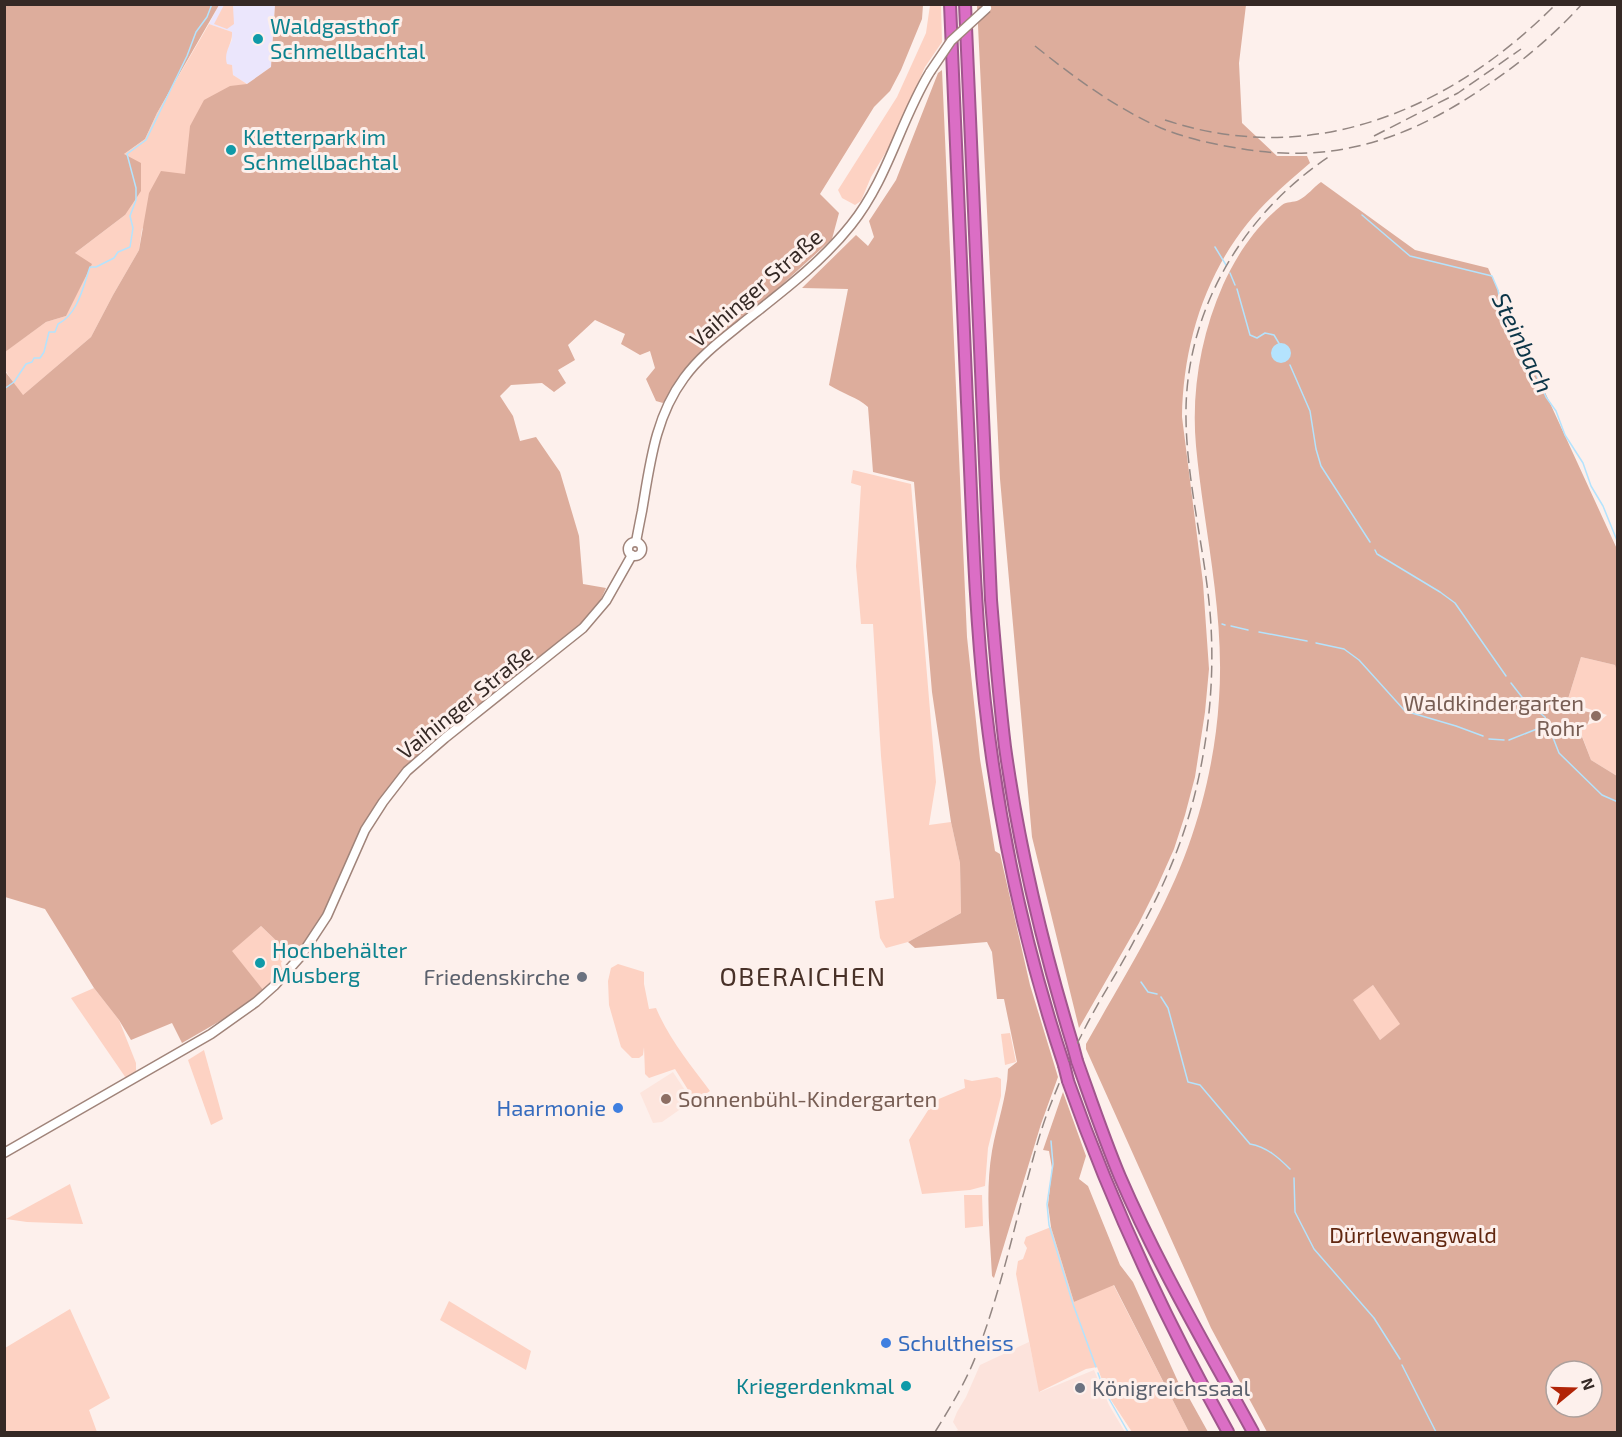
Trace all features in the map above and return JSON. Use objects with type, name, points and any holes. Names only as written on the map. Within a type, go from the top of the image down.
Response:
[{"type":"highway","points":[[950,4],[975,581],[984,692],[995,777],[1012,870],[1042,995],[1086,1132],[1126,1231],[1163,1311],[1228,1432]]},
{"type":"highway","points":[[965,4],[991,600],[1005,747],[1026,869],[1048,959],[1077,1061],[1108,1146],[1140,1221],[1168,1277],[1253,1432]]},
{"type":"main road","name":"Vaihinger Straße","points":[[4,1153],[211,1034],[240,1015],[274,986],[300,957],[327,916],[365,830],[383,802],[408,771],[445,738],[583,628],[606,601],[632,555],[628,546],[636,542],[654,443],[664,412],[674,392],[707,352],[812,266],[854,222],[882,178],[930,72],[951,41],[990,6]]},
{"type":"shaded area","points":[[219,5],[275,5],[271,67],[247,84],[233,75],[232,65],[227,65],[225,60],[225,54],[232,40],[232,32],[209,24]]},
{"type":"shaded area","points":[[224,5],[233,6],[234,24],[227,29],[214,24]]},
{"type":"shaded area","points":[[930,5],[941,5],[942,42],[925,67],[892,142],[871,177],[861,201],[855,205],[842,198],[838,190],[897,97],[926,33]]},
{"type":"shaded area","points":[[209,24],[232,32],[226,59],[227,64],[232,65],[233,75],[247,84],[280,85],[142,229],[139,250],[91,337],[22,396],[5,370],[4,352],[46,322],[66,316],[75,253],[125,215],[124,154],[145,139],[157,113]]},
{"type":"shaded area","points":[[853,470],[911,484],[936,782],[929,825],[951,822],[960,863],[961,913],[908,942],[886,948],[880,938],[875,901],[894,898],[881,756],[873,624],[861,624],[856,566],[861,486],[851,483]]},
{"type":"shaded area","points":[[1581,657],[1615,665],[1618,671],[1617,776],[1591,760],[1579,728],[1601,720],[1607,715],[1577,705],[1568,699]]},
{"type":"shaded area","points":[[261,926],[288,952],[281,963],[283,974],[264,991],[231,951]]},
{"type":"shaded area","points":[[618,964],[644,972],[649,1009],[656,1008],[674,1041],[710,1091],[695,1101],[675,1069],[649,1078],[645,1074],[644,1047],[643,1055],[639,1058],[632,1058],[621,1047],[609,1005],[608,981],[611,968]]},
{"type":"shaded area","points":[[1373,985],[1401,1024],[1380,1040],[1352,1000]]},
{"type":"shaded area","points":[[94,988],[119,1020],[136,1063],[136,1071],[128,1081],[71,998]]},
{"type":"shaded area","points":[[1010,1033],[1016,1062],[1005,1065],[1001,1034]]},
{"type":"shaded area","points":[[204,1050],[223,1119],[211,1125],[188,1060]]},
{"type":"shaded area","name":"Sonnenbühl-Kindergarten","points":[[673,1072],[692,1101],[662,1122],[653,1123],[640,1093]]},
{"type":"shaded area","points":[[997,1077],[1001,1079],[1001,1096],[988,1148],[985,1186],[970,1190],[922,1194],[909,1140],[934,1101],[965,1088],[964,1079],[972,1081]]},
{"type":"shaded area","points":[[70,1184],[83,1224],[6,1219]]},
{"type":"shaded area","points":[[964,1195],[982,1195],[983,1226],[965,1228]]},
{"type":"shaded area","points":[[1051,1227],[1074,1302],[1113,1284],[1189,1432],[1132,1432],[1109,1397],[1097,1367],[1086,1369],[1039,1392],[1016,1274],[1018,1261],[1023,1259],[1027,1248],[1024,1243],[1026,1237]]},
{"type":"shaded area","points":[[449,1301],[531,1351],[526,1370],[440,1320]]},
{"type":"shaded area","points":[[70,1309],[110,1398],[89,1410],[97,1432],[5,1432],[5,1348]]},
{"type":"shaded area","points":[[1029,1342],[1040,1392],[1094,1370],[1109,1405],[1125,1432],[954,1432],[958,1430],[953,1422],[980,1365]]},
{"type":"green space","points":[[5,4],[219,5],[157,113],[145,139],[124,154],[141,163],[141,191],[125,215],[75,253],[92,264],[66,316],[46,322],[5,352]]},
{"type":"green space","points":[[275,5],[923,5],[922,19],[890,91],[874,107],[820,194],[839,213],[832,239],[679,379],[663,403],[656,401],[646,379],[655,368],[650,351],[640,355],[621,344],[625,334],[595,320],[568,345],[575,360],[558,370],[566,383],[554,392],[542,383],[511,385],[500,396],[513,416],[520,441],[536,437],[560,472],[579,536],[583,584],[606,588],[598,606],[584,623],[387,790],[323,916],[305,944],[288,952],[261,926],[232,951],[264,991],[234,1013],[182,1043],[172,1023],[131,1040],[119,1020],[94,988],[45,909],[5,897],[4,370],[23,395],[91,337],[139,250],[149,193],[161,171],[185,174],[190,126],[204,100],[230,86],[247,84],[271,67]]},
{"type":"green space","points":[[977,5],[1246,5],[1239,63],[1242,123],[1277,156],[1307,156],[1310,163],[1261,207],[1232,245],[1207,291],[1191,340],[1186,365],[1182,417],[1203,583],[1209,669],[1195,777],[1174,849],[1157,887],[1079,1028],[1032,837],[1000,479]]},
{"type":"green space","points":[[942,70],[967,637],[980,759],[995,851],[1000,854],[1030,985],[1058,1077],[1041,1124],[994,1278],[992,1276],[989,1213],[990,1166],[1006,1090],[1008,1069],[1017,1062],[1004,999],[997,999],[992,952],[987,942],[915,948],[908,942],[961,913],[960,863],[951,822],[932,692],[914,482],[873,472],[868,407],[829,385],[848,289],[802,288],[856,235],[868,246],[874,237],[869,221],[896,180],[938,73]]},
{"type":"green space","name":"Dürrlewangwald","points":[[1321,182],[1415,250],[1488,268],[1617,549],[1617,671],[1615,665],[1581,657],[1568,699],[1581,706],[1580,710],[1592,713],[1587,725],[1579,729],[1591,760],[1617,776],[1617,1432],[1267,1432],[1211,1328],[1086,1049],[1086,1044],[1167,898],[1188,847],[1209,774],[1218,718],[1220,667],[1213,572],[1196,446],[1195,405],[1203,343],[1215,304],[1241,252],[1255,232],[1282,205],[1305,196]],"holes":[[[1373,985],[1400,1024],[1380,1040],[1353,1000]]]},
{"type":"green space","points":[[1063,1092],[1086,1156],[1079,1179],[1088,1186],[1120,1265],[1133,1282],[1180,1386],[1208,1432],[1189,1432],[1114,1285],[1074,1302],[1051,1227],[1048,1205],[1052,1168],[1049,1151],[1043,1150]]},
{"type":"water","points":[[1281,343],[1288,346],[1291,353],[1288,360],[1281,363],[1274,360],[1271,353],[1274,346]]},
{"type":"waterway","points":[[4,389],[14,382],[26,364],[32,362],[34,358],[40,358],[44,352],[49,332],[55,332],[58,324],[65,320],[75,307],[90,267],[96,267],[130,247],[133,228],[130,216],[136,200],[136,188],[127,154],[146,140],[187,56],[196,32],[207,17],[212,4]]},
{"type":"waterway","name":"Steinbach","points":[[1362,215],[1410,256],[1492,276],[1498,290],[1501,308],[1518,337],[1529,366],[1536,374],[1546,397],[1556,411],[1565,435],[1583,463],[1591,486],[1603,506],[1618,543]]},
{"type":"waterway","name":"Steinbach","points":[[1215,247],[1226,265]]},
{"type":"waterway","name":"Steinbach","points":[[1230,273],[1235,285]]},
{"type":"waterway","name":"Steinbach","points":[[1237,289],[1250,335],[1257,338],[1265,333],[1274,335],[1280,345]]},
{"type":"waterway","name":"Steinbach","points":[[1290,365],[1310,411],[1321,466],[1370,542]]},
{"type":"waterway","name":"Steinbach","points":[[1375,550],[1377,554],[1455,603],[1506,676]]},
{"type":"waterway","points":[[1231,626],[1248,630]]},
{"type":"waterway","points":[[1259,632],[1307,641]]},
{"type":"waterway","points":[[1316,643],[1344,649],[1359,660],[1405,711],[1483,736]]},
{"type":"waterway","name":"Steinbach","points":[[1511,683],[1525,701]]},
{"type":"waterway","name":"Steinbach","points":[[1530,705],[1545,717],[1559,753],[1602,795],[1618,802]]},
{"type":"waterway","points":[[1509,740],[1547,725]]},
{"type":"waterway","points":[[1489,739],[1504,740]]},
{"type":"waterway","points":[[1141,982],[1148,992],[1157,994]]},
{"type":"waterway","points":[[1161,997],[1168,1008],[1188,1082],[1200,1085],[1250,1144],[1267,1150],[1290,1169]]},
{"type":"waterway","points":[[1051,1141],[1053,1164],[1047,1204],[1049,1225],[1073,1304],[1096,1367]]},
{"type":"waterway","points":[[1294,1178],[1295,1212],[1314,1249],[1374,1318],[1400,1359]]},
{"type":"waterway","points":[[1402,1365],[1436,1432]]},
{"type":"waterway","points":[[1098,1373],[1104,1390],[1128,1432]]},
{"type":"railway","points":[[1165,120],[1220,133],[1273,137],[1326,133],[1376,120],[1425,100],[1471,74],[1515,41],[1556,4]]},
{"type":"railway","points":[[1035,46],[1095,91],[1161,128],[1204,142],[1267,152],[1302,153],[1367,144],[1428,121],[1458,104],[1514,66],[1549,37],[1582,4]]},
{"type":"railway","points":[[1374,136],[1458,93],[1521,49]]},
{"type":"railway","points":[[935,1432],[963,1384],[984,1334],[1002,1277],[1038,1140],[1057,1089],[1072,1053],[1145,921],[1163,883],[1186,825],[1197,785],[1210,706],[1212,646],[1206,574],[1187,445],[1188,380],[1195,341],[1207,304],[1224,270],[1245,237],[1270,207],[1298,180],[1330,156]]},
{"type":"place","name":"Waldgasthof Schmellbachtal","points":[[258,39]]},
{"type":"place","name":"Kletterpark im Schmellbachtal","points":[[231,150]]},
{"type":"place","name":"Waldkindergarten Rohr","points":[[1596,716]]},
{"type":"place","name":"Hochbehälter Musberg","points":[[260,963]]},
{"type":"place","name":"Friedenskirche","points":[[582,977]]},
{"type":"place","name":"Sonnenbühl-Kindergarten","points":[[666,1099]]},
{"type":"place","name":"Haarmonie","points":[[618,1108]]},
{"type":"place","name":"Schultheiss","points":[[886,1343]]},
{"type":"place","name":"Kriegerdenkmal","points":[[906,1386]]},
{"type":"place","name":"Königreichssaal","points":[[1080,1388]]},
{"type":"district","name":"OBERAICHEN","points":[[803,977]]}]
